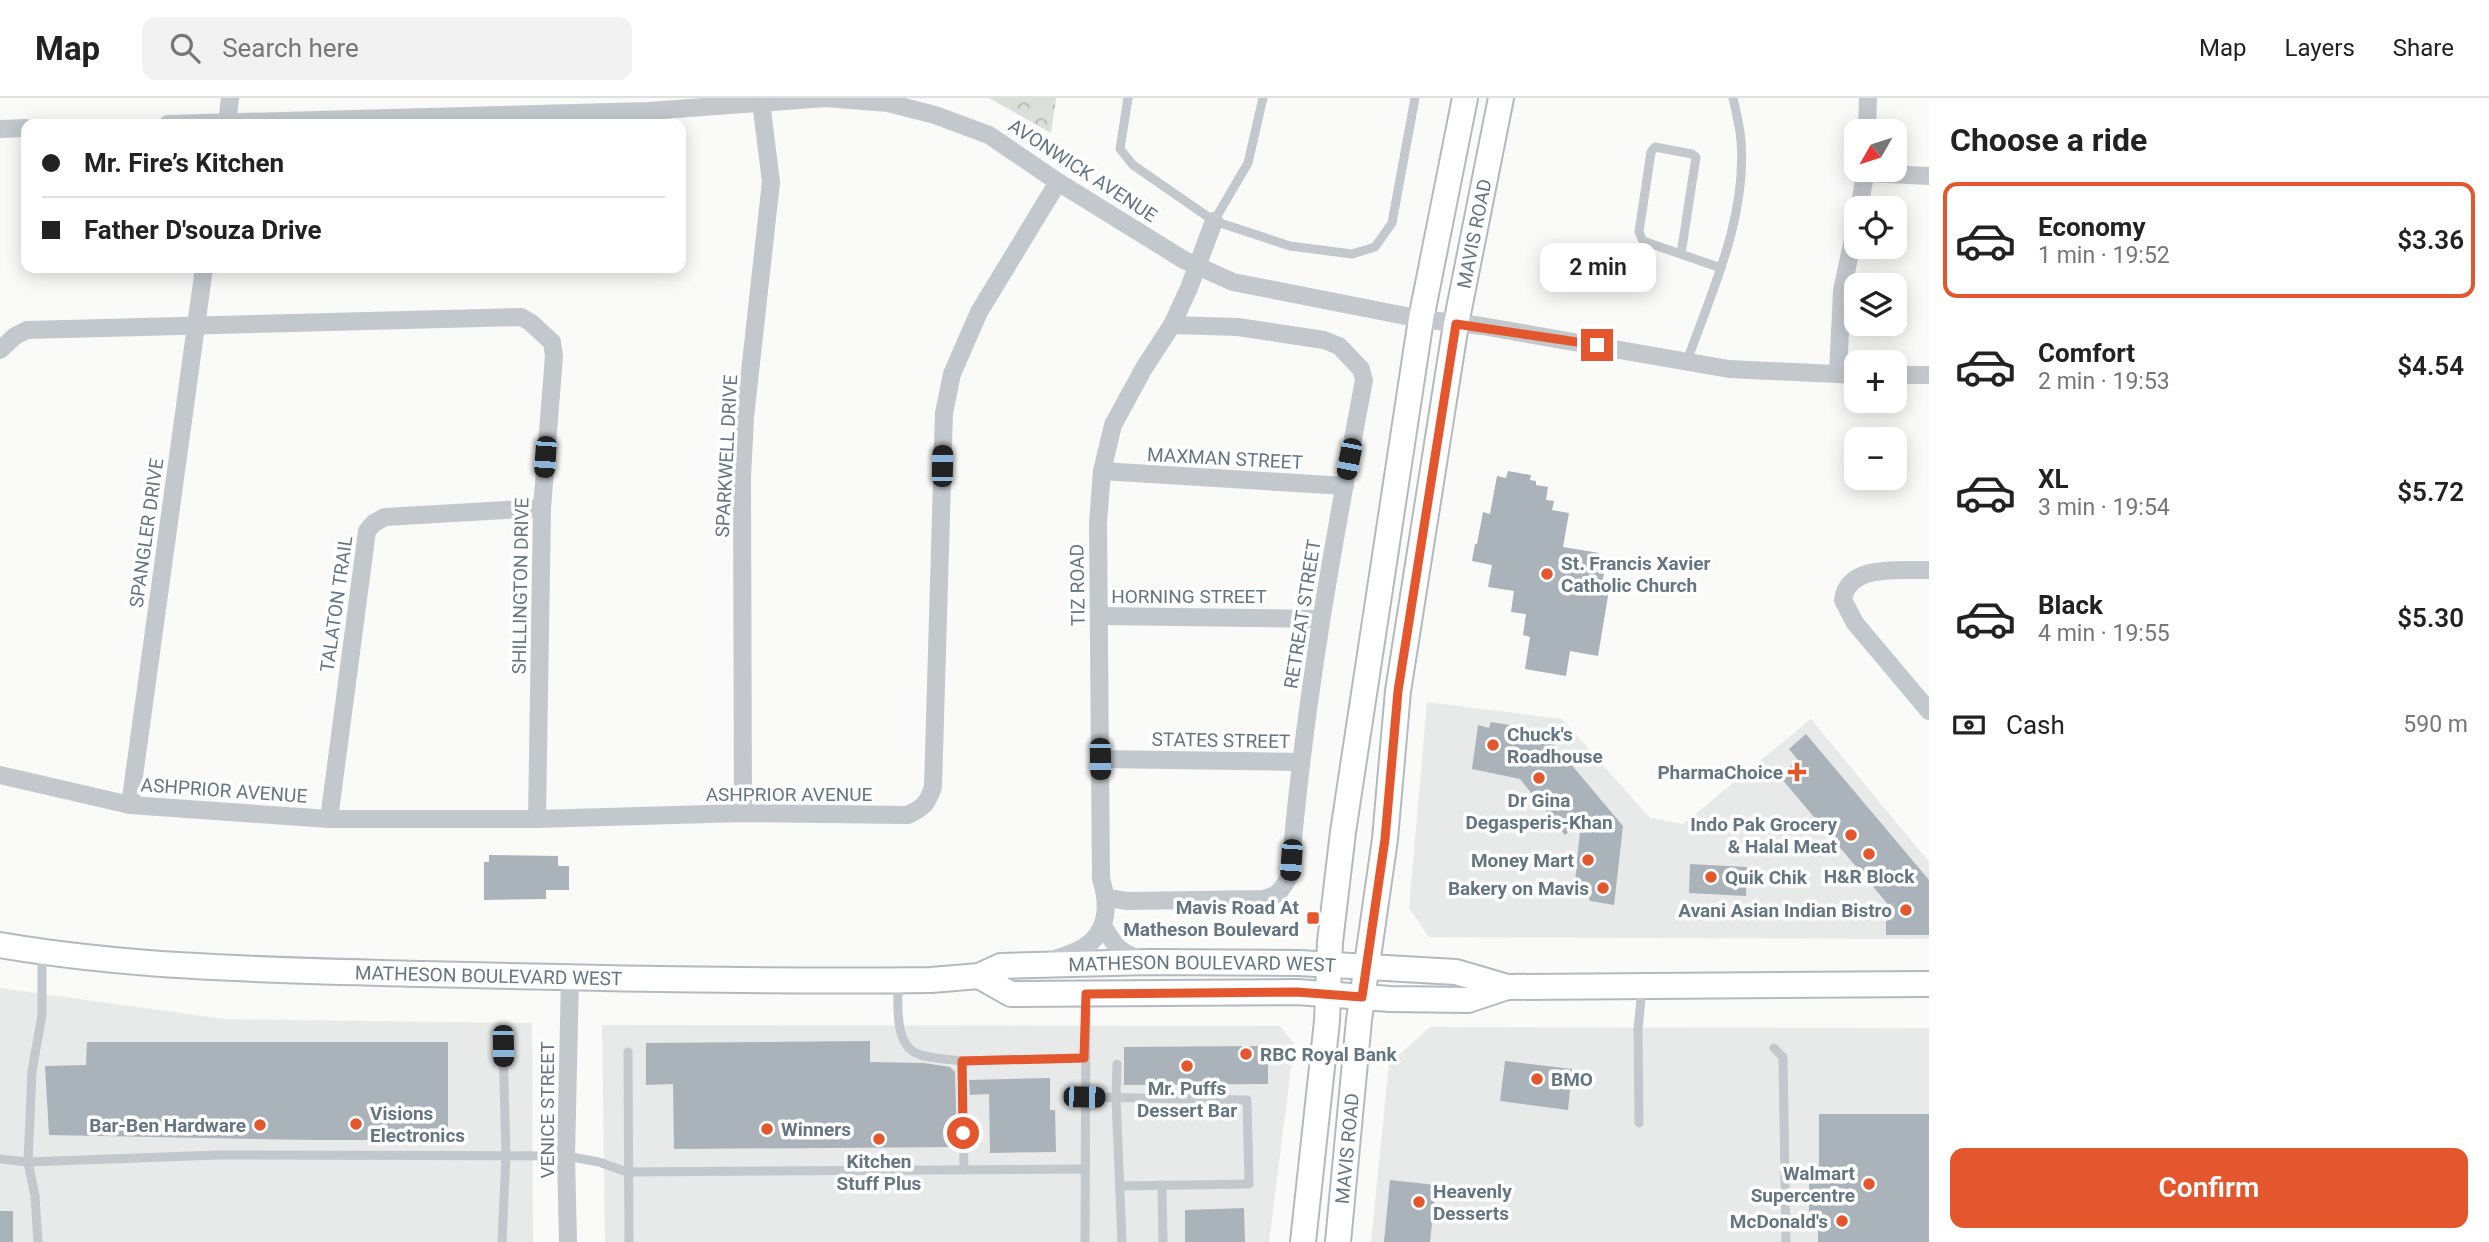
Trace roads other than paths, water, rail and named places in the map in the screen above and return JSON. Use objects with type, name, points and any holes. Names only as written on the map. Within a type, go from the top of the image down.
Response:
[{"type":"street","points":[[228,119],[230,98]]},
{"type":"street","points":[[437,117],[438,98]]},
{"type":"street","name":"AVONWICK AVENUE","points":[[367,119],[649,111],[826,98],[888,103],[935,115],[989,135],[1058,182],[1184,260],[1233,282],[1421,319],[1729,369],[1844,374]]},
{"type":"street","name":"MAVIS ROAD","points":[[1303,1242],[1343,832],[1421,319],[1465,98]]},
{"type":"street","name":"MAVIS ROAD","points":[[1338,1242],[1362,997],[1385,839],[1398,691],[1456,324],[1501,98]]},
{"type":"street","points":[[1867,119],[1868,98]]},
{"type":"street","name":"SPARKWELL DRIVE","points":[[743,813],[742,477],[745,417],[771,200],[761,102]]},
{"type":"street","points":[[0,129],[21,128]]},
{"type":"street","points":[[1908,175],[1929,176]]},
{"type":"street","name":"ASHPRIOR AVENUE","points":[[0,775],[130,805],[329,819],[537,819],[743,813],[908,815],[928,803],[933,787],[943,426],[952,374],[979,312],[1058,182]]},
{"type":"street","name":"TIZ ROAD","points":[[1103,926],[1108,898],[1101,879],[1098,523],[1102,471],[1113,425],[1144,368],[1172,325],[1214,221]]},
{"type":"street","points":[[1838,374],[1842,290],[1849,259]]},
{"type":"street","name":"SPANGLER DRIVE","points":[[130,805],[203,273]]},
{"type":"street","name":"SHILLINGTON DRIVE","points":[[195,324],[521,317],[552,342],[554,356],[542,508],[537,819]]},
{"type":"street","points":[[0,350],[15,336],[27,330],[195,324]]},
{"type":"street","name":"RETREAT STREET","points":[[1108,898],[1127,901],[1275,897],[1290,875],[1300,762],[1320,619],[1364,380],[1361,369],[1339,346],[1324,340],[1238,327],[1172,325]]},
{"type":"street","points":[[1907,375],[1929,375]]},
{"type":"street","name":"MAXMAN STREET","points":[[1102,471],[1345,486]]},
{"type":"street","name":"TALATON TRAIL","points":[[329,819],[367,531],[385,517],[542,508]]},
{"type":"street","points":[[1929,570],[1866,573],[1853,580],[1846,589],[1843,600],[1855,623],[1929,711]]},
{"type":"street","name":"HORNING STREET","points":[[1099,616],[1320,619]]},
{"type":"street","name":"STATES STREET","points":[[1100,759],[1300,762]]},
{"type":"street","points":[[1039,966],[1083,948],[1103,926],[1116,947],[1126,954],[1149,962]]},
{"type":"street","name":"MATHESON BOULEVARD WEST","points":[[0,945],[42,952],[217,968],[570,978],[898,981],[979,976],[1001,965],[1149,962],[1329,965],[1456,972],[1507,987],[1929,984]]},
{"type":"street","name":"MATHESON BOULEVARD WEST","points":[[979,976],[1011,994],[1297,992],[1468,1000],[1507,987]]},
{"type":"street","name":"VENICE STREET","points":[[568,1242],[566,1156],[570,978]]},
{"type":"lane","points":[[1128,98],[1120,149],[1133,165],[1214,221],[1290,246],[1352,254],[1375,247],[1392,223],[1415,98]]},
{"type":"lane","points":[[1214,221],[1248,163],[1263,98]]},
{"type":"lane","points":[[1687,361],[1721,268],[1741,187],[1741,141],[1733,98]]},
{"type":"lane","points":[[1681,254],[1696,157],[1656,147],[1651,152],[1639,232],[1643,241],[1721,268]]},
{"type":"lane","points":[[38,1242],[35,1196],[28,1162],[32,1071],[43,1015],[42,952]]},
{"type":"lane","points":[[898,981],[899,1018],[904,1041],[916,1054],[962,1061],[1084,1058]]},
{"type":"lane","points":[[1639,1123],[1638,1030],[1642,986]]},
{"type":"lane","points":[[1084,1242],[1086,994]]},
{"type":"lane","points":[[502,1242],[506,1155],[503,1046]]},
{"type":"lane","points":[[1774,1048],[1783,1057],[1786,1242]]},
{"type":"lane","points":[[628,1052],[629,1242]]},
{"type":"lane","points":[[962,1061],[964,1170]]},
{"type":"lane","points":[[1117,1064],[1122,1242]]},
{"type":"lane","points":[[1084,1097],[1247,1100],[1249,1184],[1120,1186]]},
{"type":"lane","points":[[0,1159],[28,1162],[228,1155],[506,1155],[566,1156],[599,1162],[627,1172],[1084,1169]]},
{"type":"lane","points":[[1163,1185],[1163,1242]]},
{"type":"place","name":"St. Francis Xavier Catholic Church","points":[[1547,574]]},
{"type":"place","name":"Chuck's Roadhouse","points":[[1493,745]]},
{"type":"place","name":"PharmaChoice","points":[[1797,772]]},
{"type":"place","name":"Dr Gina Degasperis-Khan","points":[[1539,778]]},
{"type":"place","name":"Indo Pak Grocery & Halal Meat","points":[[1851,835]]},
{"type":"place","name":"H&R Block","points":[[1869,854]]},
{"type":"place","name":"Money Mart","points":[[1588,860]]},
{"type":"place","name":"Quik Chik","points":[[1711,877]]},
{"type":"place","name":"Bakery on Mavis","points":[[1603,888]]},
{"type":"place","name":"Avani Asian Indian Bistro","points":[[1906,910]]},
{"type":"place","name":"Mavis Road At Matheson Boulevard","points":[[1313,918]]},
{"type":"place","name":"RBC Royal Bank","points":[[1246,1054]]},
{"type":"place","name":"Mr. Puffs Dessert Bar","points":[[1187,1066]]},
{"type":"place","name":"BMO","points":[[1537,1079]]},
{"type":"place","name":"Visions Electronics","points":[[356,1124]]},
{"type":"place","name":"Bar-Ben Hardware","points":[[260,1125]]},
{"type":"place","name":"Winners","points":[[767,1129]]},
{"type":"place","name":"Kitchen Stuff Plus","points":[[879,1139]]},
{"type":"place","name":"Walmart Supercentre","points":[[1869,1184]]},
{"type":"place","name":"Heavenly Desserts","points":[[1419,1202]]},
{"type":"place","name":"McDonald's","points":[[1842,1221]]}]
